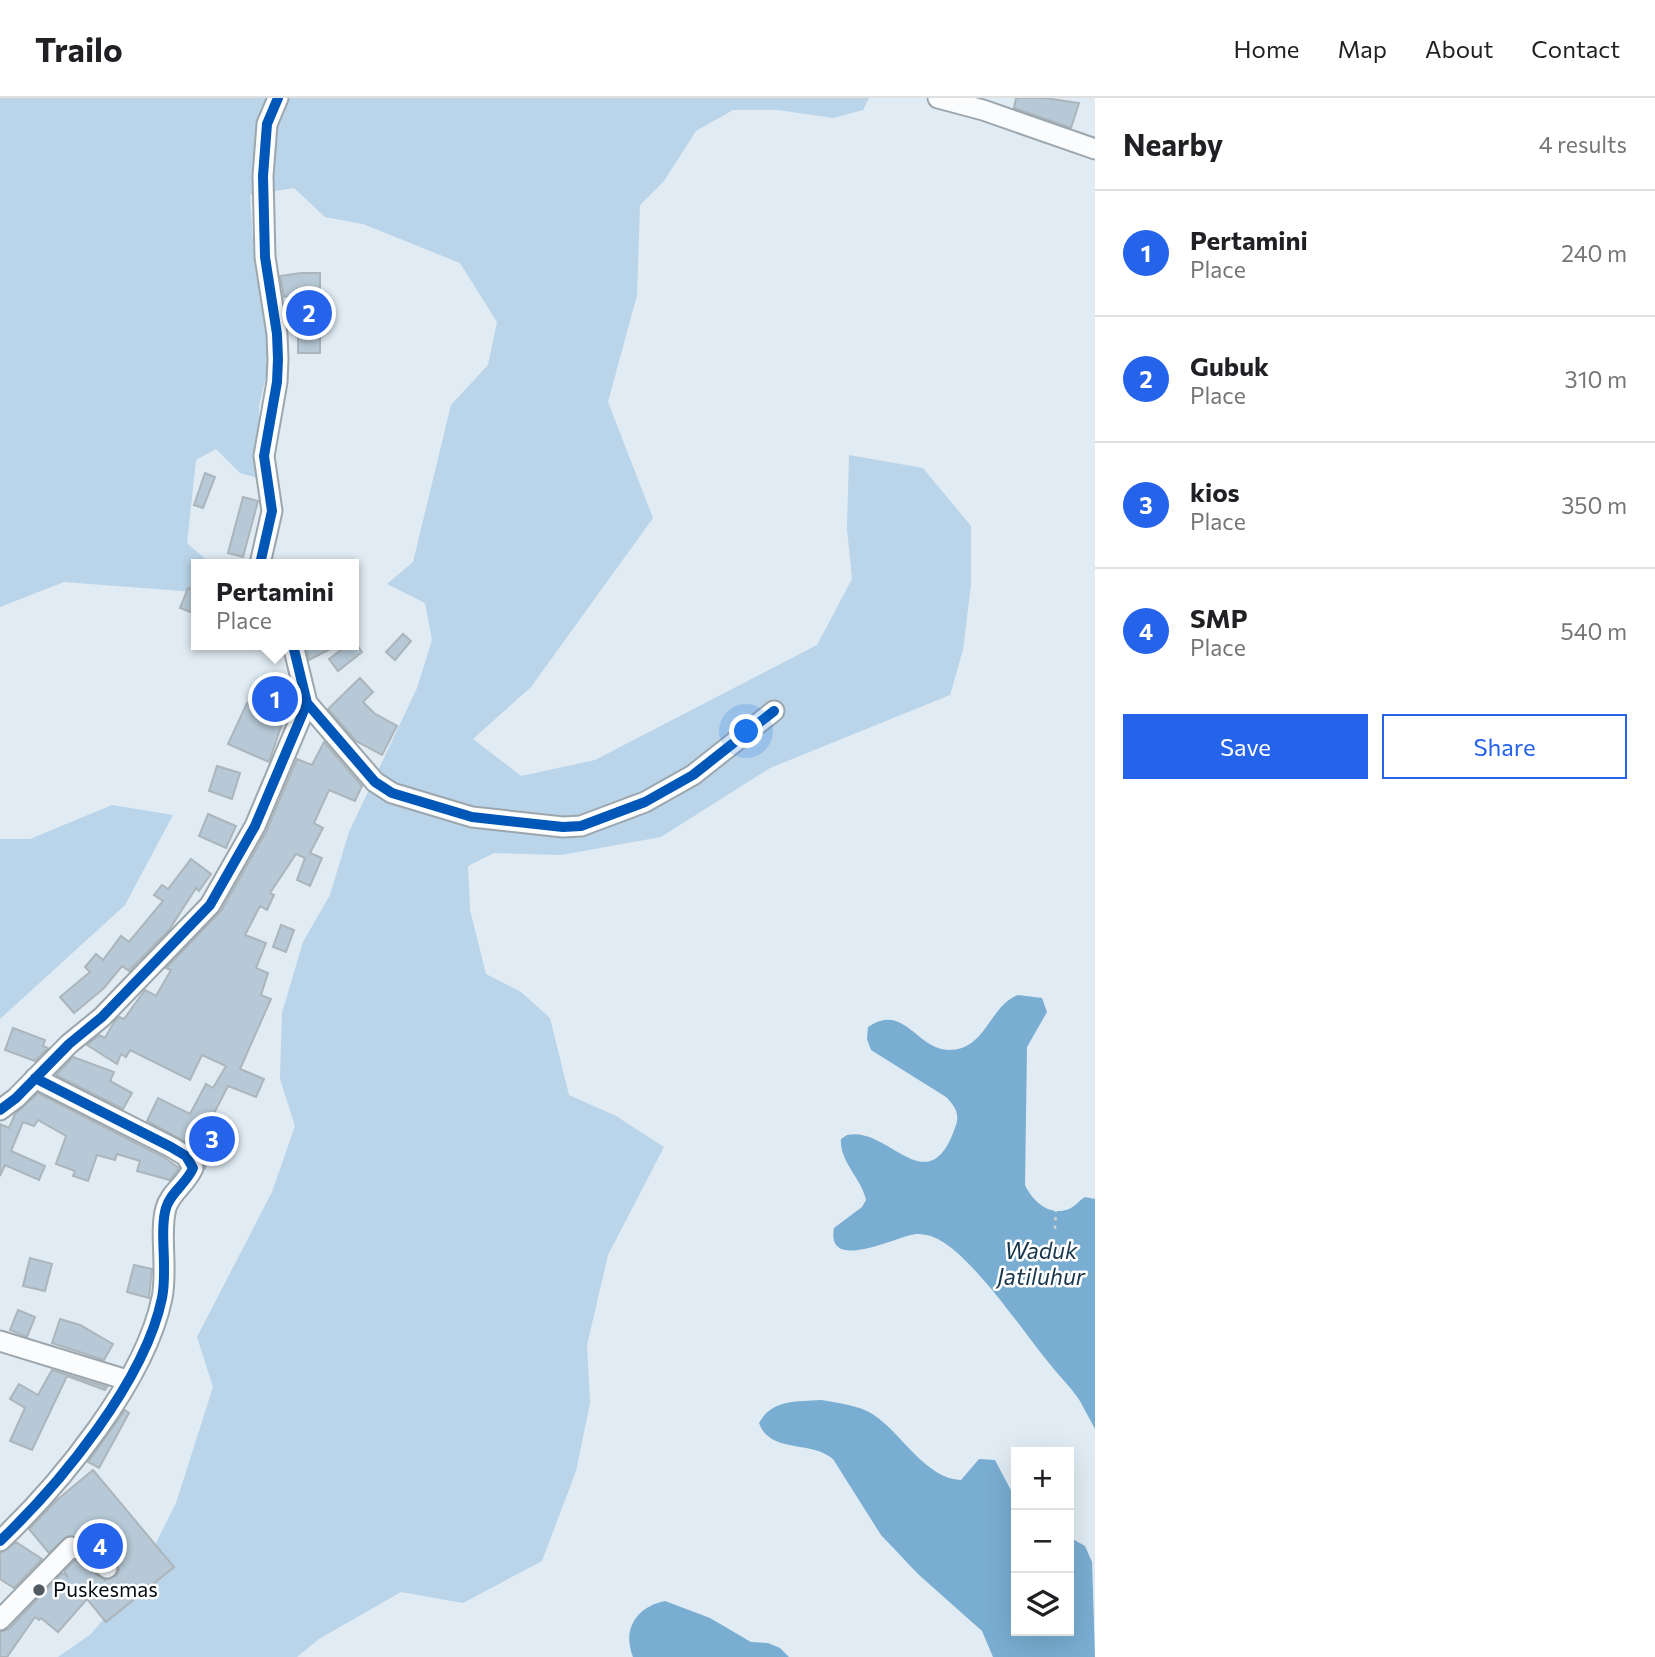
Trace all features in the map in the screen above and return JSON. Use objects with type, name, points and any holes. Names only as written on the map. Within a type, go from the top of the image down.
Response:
[{"type":"street","points":[[261,559],[272,511],[264,456],[278,359],[277,334],[265,257],[263,176],[267,124],[278,98]]},
{"type":"street","points":[[939,98],[984,110],[1095,149]]},
{"type":"street","points":[[294,650],[307,703],[375,782],[392,793],[472,817],[563,827],[581,825],[645,802],[693,775],[774,710]]},
{"type":"street","points":[[0,1110],[69,1044],[102,1017],[210,905],[255,826],[307,703]]},
{"type":"street","points":[[0,1541],[58,1480],[89,1440],[148,1341],[162,1301],[167,1263],[166,1209],[189,1178],[192,1164],[186,1156],[171,1147],[35,1078]]},
{"type":"street","points":[[0,1341],[127,1380]]},
{"type":"street","points":[[1,1616],[71,1547],[82,1549],[107,1568]]},
{"type":"path","points":[[1055,1229],[1056,1211]]},
{"type":"shaded area","points":[[0,98],[869,98],[863,110],[833,118],[778,110],[733,110],[696,131],[664,181],[640,205],[637,295],[608,402],[653,518],[531,687],[473,739],[521,776],[595,760],[817,645],[852,579],[847,529],[849,455],[923,468],[971,526],[971,584],[963,650],[950,695],[770,768],[661,837],[561,855],[494,853],[468,866],[470,910],[486,974],[521,992],[550,1018],[569,1095],[616,1116],[664,1147],[608,1255],[587,1345],[590,1403],[576,1471],[542,1561],[463,1603],[401,1592],[319,1639],[297,1657],[58,1657],[91,1634],[139,1577],[176,1503],[213,1387],[197,1337],[272,1192],[295,1126],[280,1079],[282,1013],[303,942],[330,895],[349,832],[417,688],[432,640],[425,603],[387,584],[413,562],[451,405],[488,365],[497,322],[460,263],[363,224],[325,217],[294,188],[250,195],[254,257],[267,322],[268,369],[259,406],[259,478],[240,473],[216,449],[196,460],[187,543],[205,559],[191,559],[191,592],[64,582],[0,607]]},
{"type":"shaded area","points":[[112,805],[173,815],[125,905],[0,1019],[0,839],[30,839]]},
{"type":"water","name":"Waduk Jatiluhur","points":[[1018,995],[1042,998],[1047,1012],[1027,1047],[1025,1185],[1038,1202],[1050,1210],[1064,1211],[1085,1197],[1095,1199],[1095,1429],[1080,1401],[995,1293],[947,1245],[931,1236],[919,1234],[852,1251],[841,1249],[834,1242],[834,1228],[862,1207],[866,1200],[844,1155],[841,1139],[847,1135],[863,1135],[921,1162],[933,1160],[945,1149],[957,1121],[956,1110],[946,1097],[871,1050],[867,1039],[868,1027],[880,1021],[891,1020],[901,1023],[938,1048],[961,1048],[971,1043],[1000,1008]]},
{"type":"water","points":[[821,1400],[868,1412],[884,1423],[925,1464],[948,1478],[961,1480],[979,1459],[995,1460],[1011,1490],[1011,1636],[1074,1636],[1074,1540],[1085,1546],[1092,1562],[1095,1657],[993,1657],[982,1631],[918,1574],[881,1535],[833,1459],[824,1453],[781,1443],[764,1433],[759,1423],[764,1415],[778,1406]]},
{"type":"water","points":[[665,1601],[710,1618],[751,1642],[768,1643],[780,1648],[789,1657],[633,1657],[629,1638],[634,1621],[646,1608]]},
{"type":"building","points":[[1016,98],[1045,98],[1079,103],[1071,128],[1014,108]]},
{"type":"building","points":[[320,273],[320,353],[298,353],[298,295],[284,297],[280,276]]},
{"type":"building","points":[[205,473],[215,477],[203,508],[194,505]]},
{"type":"building","points":[[243,497],[258,501],[243,557],[228,553]]},
{"type":"building","points":[[188,588],[191,589],[191,612],[180,608]]},
{"type":"building","points":[[403,634],[411,641],[395,660],[386,652]]},
{"type":"building","points":[[359,648],[362,652],[338,671],[329,659],[341,650],[359,650]]},
{"type":"building","points":[[307,650],[328,650],[309,660]]},
{"type":"building","points":[[360,678],[373,692],[363,702],[374,713],[397,726],[382,755],[356,741],[328,709]]},
{"type":"building","points":[[265,686],[291,697],[269,762],[228,744],[247,703],[256,707]]},
{"type":"building","points":[[324,742],[362,786],[355,801],[329,790],[314,823],[323,828],[310,853],[322,858],[310,886],[297,880],[305,858],[296,854],[270,893],[274,895],[267,910],[260,906],[245,935],[266,943],[256,968],[268,973],[261,995],[271,999],[240,1069],[264,1079],[256,1097],[228,1086],[209,1123],[223,1129],[205,1168],[193,1146],[147,1121],[158,1098],[190,1114],[206,1084],[213,1088],[226,1066],[202,1055],[190,1080],[130,1050],[126,1057],[121,1054],[117,1064],[87,1045],[99,1035],[105,1038],[114,1022],[119,1017],[124,1019],[145,990],[156,996],[171,970],[166,968],[221,911],[266,832],[297,759],[312,765]]},
{"type":"building","points":[[217,766],[240,773],[232,799],[209,791]]},
{"type":"building","points":[[208,814],[236,826],[226,848],[199,836]]},
{"type":"building","points":[[191,859],[211,874],[199,891],[196,888],[169,930],[129,971],[122,966],[104,988],[74,1013],[60,997],[90,972],[85,967],[96,954],[103,960],[121,936],[129,942],[163,901],[154,895],[162,885],[168,889]]},
{"type":"building","points":[[281,925],[294,930],[286,952],[273,947]]},
{"type":"building","points":[[13,1028],[45,1040],[43,1046],[48,1048],[35,1061],[5,1050]]},
{"type":"building","points":[[73,1057],[114,1072],[110,1081],[132,1093],[123,1109],[56,1075]]},
{"type":"building","points":[[38,1093],[165,1158],[179,1168],[170,1180],[137,1171],[140,1161],[117,1154],[115,1160],[97,1155],[88,1181],[73,1176],[75,1171],[56,1164],[66,1136],[38,1120],[34,1126],[23,1122],[11,1151],[45,1166],[39,1180],[5,1165],[0,1176],[0,1124],[9,1128],[15,1114]]},
{"type":"building","points":[[30,1258],[52,1264],[45,1291],[23,1286]]},
{"type":"building","points":[[134,1265],[152,1269],[149,1298],[127,1292]]},
{"type":"building","points":[[18,1310],[35,1317],[27,1337],[10,1330]]},
{"type":"building","points":[[60,1319],[80,1325],[113,1344],[104,1360],[52,1343]]},
{"type":"building","points":[[52,1370],[107,1387],[105,1390],[67,1376],[32,1450],[10,1441],[25,1408],[10,1399],[19,1384],[38,1395]]},
{"type":"building","points":[[125,1410],[129,1413],[99,1468],[88,1462]]},
{"type":"building","points":[[93,1470],[174,1567],[106,1622],[87,1599],[58,1632],[41,1618],[39,1620],[35,1617],[7,1657],[0,1657],[0,1632],[9,1629],[62,1573],[68,1577],[64,1571],[75,1560],[105,1580],[117,1575],[119,1569],[115,1559],[89,1539],[67,1536],[49,1553],[29,1529],[57,1500]]},
{"type":"building","points":[[16,1542],[42,1559],[14,1588],[0,1579],[0,1553]]},
{"type":"cycle path","points":[[261,559],[272,511],[264,456],[277,382],[278,359],[277,334],[265,257],[263,176],[267,124],[278,98]]},
{"type":"cycle path","points":[[0,1110],[16,1098],[69,1044],[102,1017],[210,905],[255,826],[307,703],[294,650]]},
{"type":"cycle path","points":[[307,703],[375,782],[392,793],[472,817],[563,827],[581,826],[645,802],[693,775],[774,711]]},
{"type":"cycle path","points":[[0,1541],[73,1461],[119,1396],[138,1363],[153,1330],[164,1287],[163,1228],[166,1208],[193,1168],[186,1156],[171,1147],[35,1078]]},
{"type":"place","name":"Gubuk","points":[[309,313]]},
{"type":"place","name":"Pertamini","points":[[275,699]]},
{"type":"place","name":"kios","points":[[212,1139]]},
{"type":"place","name":"SMP","points":[[100,1546]]},
{"type":"place","name":"Puskesmas","points":[[39,1590]]}]
